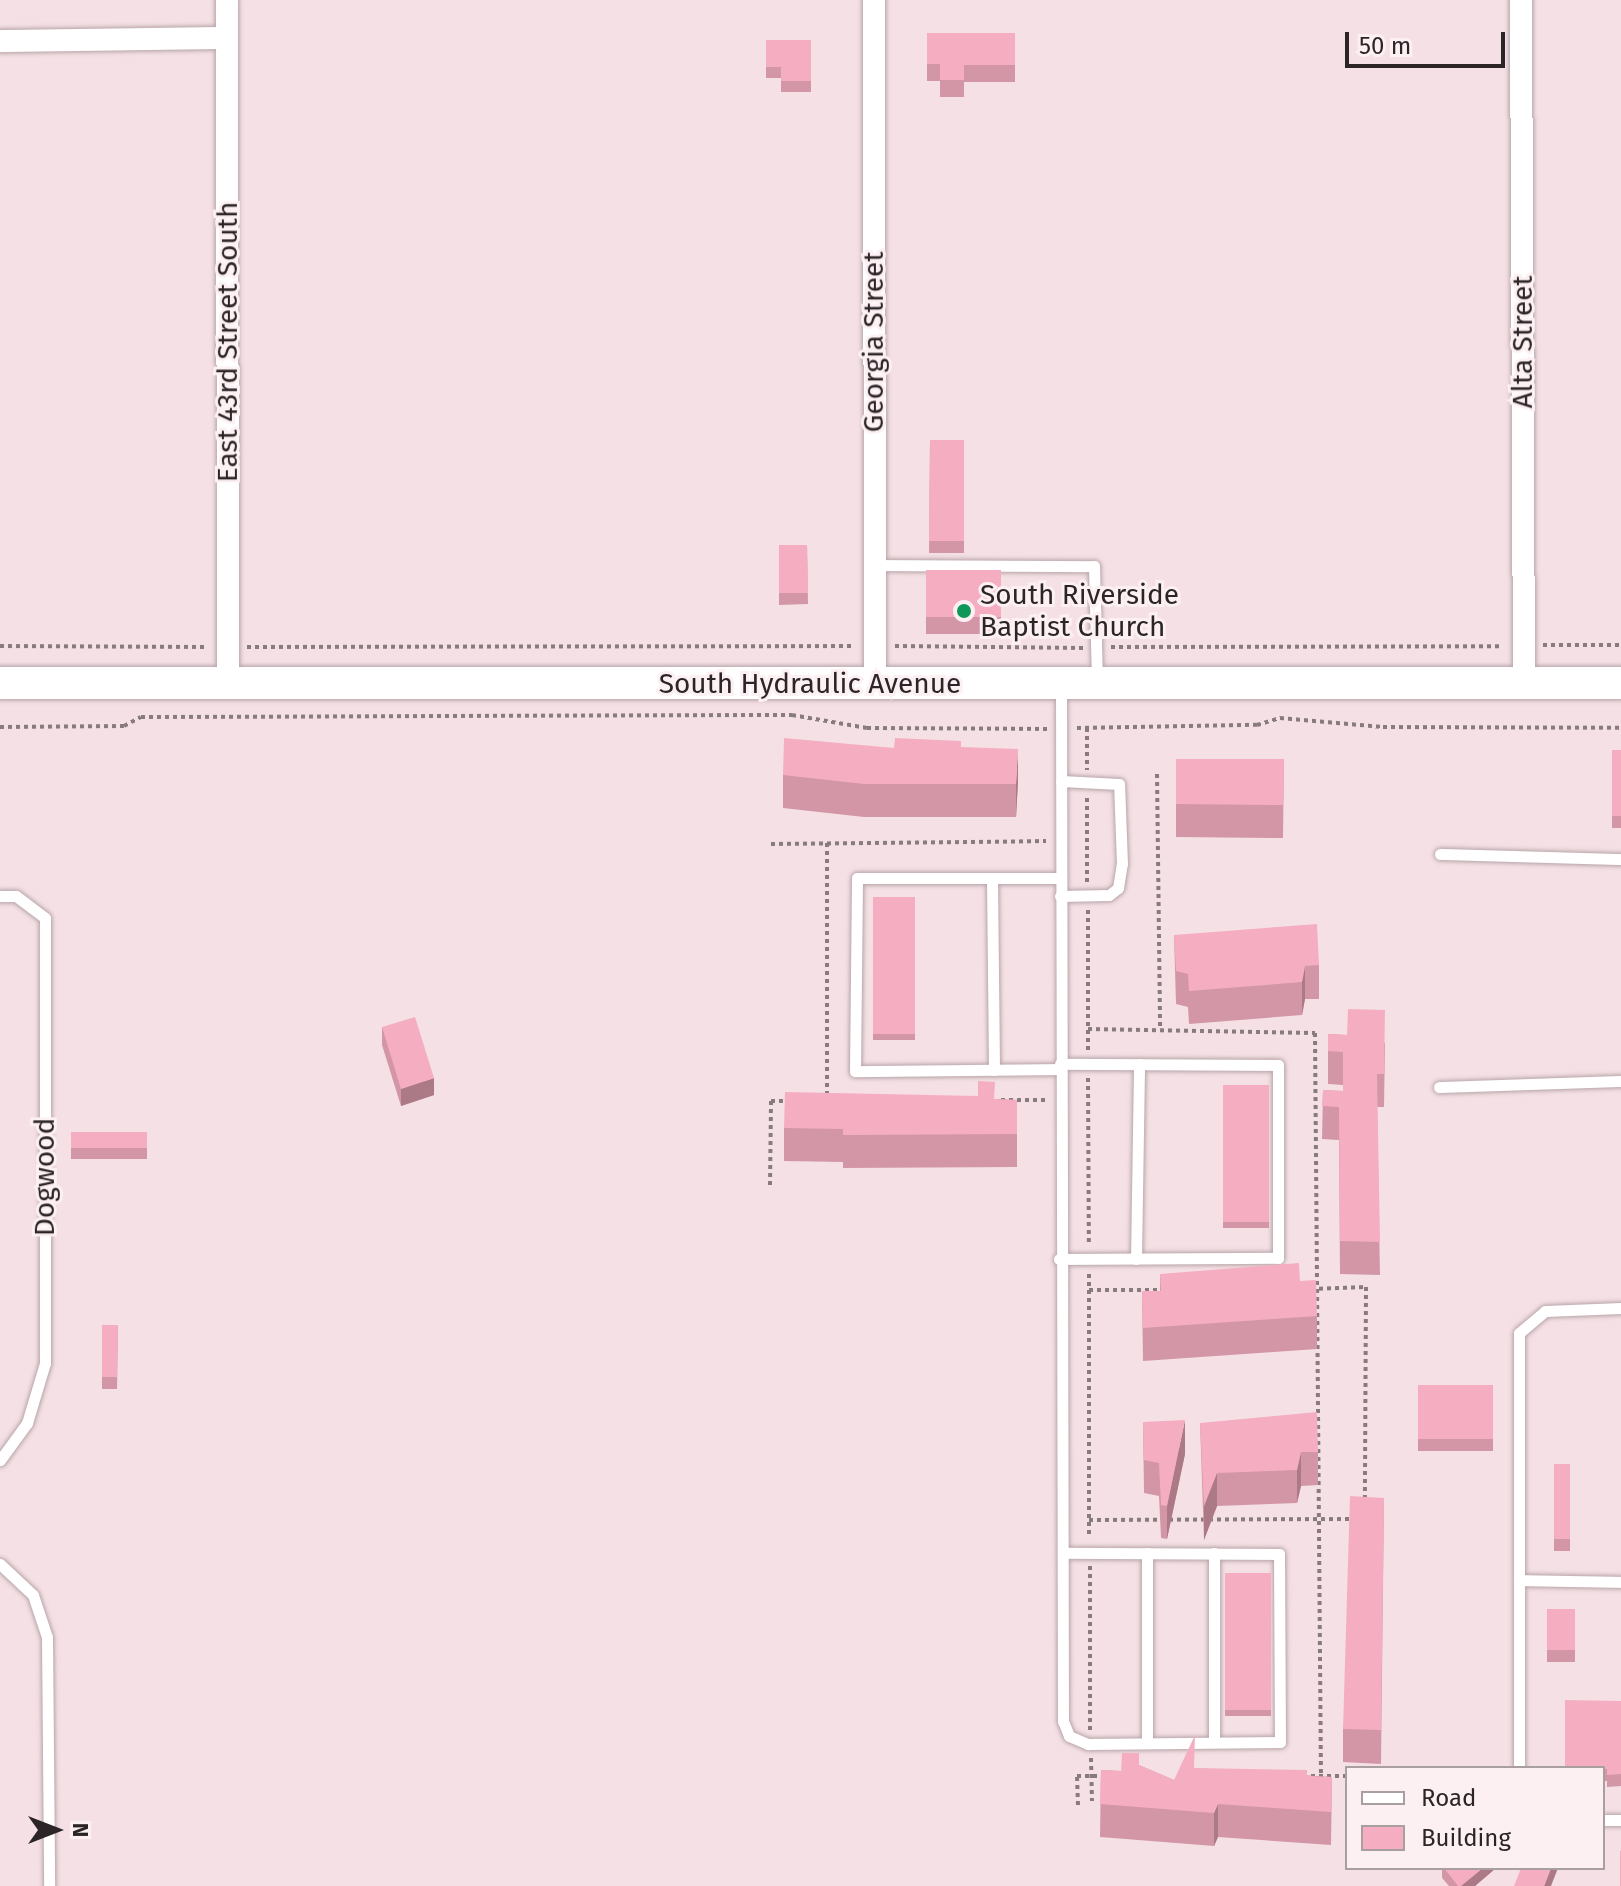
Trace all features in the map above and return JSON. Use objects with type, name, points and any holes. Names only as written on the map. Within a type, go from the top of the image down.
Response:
[{"type":"street","name":"East 43rd Street South","points":[[227,0],[228,684]]},
{"type":"street","name":"Georgia Street","points":[[874,0],[875,684]]},
{"type":"street","name":"Alta Street","points":[[1521,0],[1524,683]]},
{"type":"street","points":[[0,41],[227,38]]},
{"type":"street","name":"South Hydraulic Avenue","points":[[0,683],[1621,683]]},
{"type":"lane","points":[[874,565],[1094,566],[1097,684]]},
{"type":"lane","points":[[1061,684],[1059,1259],[1063,1553],[1069,1736],[1088,1744],[1280,1742],[1279,1554],[1063,1553]]},
{"type":"lane","points":[[1060,896],[1109,895],[1118,888],[1122,864],[1119,784],[1061,781]]},
{"type":"lane","points":[[1440,854],[1621,859]]},
{"type":"lane","points":[[1059,1259],[1278,1258],[1278,1065],[1139,1064],[994,1070],[855,1071],[857,878],[1060,878]]},
{"type":"lane","points":[[992,878],[994,1070]]},
{"type":"lane","name":"Dogwood","points":[[0,896],[16,896],[45,918],[45,1363],[27,1423],[0,1460]]},
{"type":"lane","points":[[1136,1259],[1139,1064]]},
{"type":"lane","points":[[1439,1087],[1621,1081]]},
{"type":"lane","points":[[1519,1766],[1519,1333],[1545,1311],[1621,1308]]},
{"type":"lane","points":[[1147,1553],[1147,1743]]},
{"type":"lane","points":[[1214,1553],[1214,1742]]},
{"type":"lane","points":[[0,1564],[33,1595],[47,1637],[49,1886]]},
{"type":"lane","points":[[1519,1580],[1621,1582]]},
{"type":"path","points":[[0,646],[1096,648],[1621,645]]},
{"type":"path","points":[[0,727],[124,726],[141,717],[792,715],[867,728],[1257,725],[1280,718],[1383,727],[1621,728]]},
{"type":"path","points":[[1157,774],[1160,1030]]},
{"type":"path","points":[[771,844],[1049,841]]},
{"type":"path","points":[[827,843],[827,1099]]},
{"type":"path","points":[[1088,1029],[1315,1033],[1320,1289],[1321,1776]]},
{"type":"path","points":[[813,1100],[843,1099]]},
{"type":"path","points":[[770,1185],[771,1101],[799,1100]]},
{"type":"path","points":[[984,1100],[1047,1100]]},
{"type":"path","points":[[1304,1289],[1366,1287],[1365,1503]]},
{"type":"path","points":[[1089,1290],[1166,1289]]},
{"type":"path","points":[[1089,1520],[1365,1519]]},
{"type":"path","points":[[1078,1805],[1077,1776],[1122,1776]]},
{"type":"path","points":[[1290,1776],[1345,1776]]},
{"type":"building","points":[[927,33],[1015,33],[1015,65],[964,65],[964,80],[940,80],[940,64],[927,64]]},
{"type":"building","points":[[766,40],[811,40],[811,81],[781,81],[781,67],[766,67]]},
{"type":"building","points":[[930,440],[964,440],[964,541],[929,541]]},
{"type":"building","points":[[779,545],[807,545],[808,593],[779,593]]},
{"type":"building","name":"South Riverside Baptist Church","points":[[926,570],[1001,570],[1001,617],[926,617]]},
{"type":"building","points":[[784,738],[894,748],[895,738],[961,741],[961,747],[1018,749],[1016,784],[864,784],[783,775]]},
{"type":"building","points":[[1612,750],[1621,750],[1621,816],[1612,816]]},
{"type":"building","points":[[1176,759],[1284,759],[1283,805],[1176,804]]},
{"type":"building","points":[[873,897],[915,897],[915,1034],[873,1034]]},
{"type":"building","points":[[1317,924],[1319,965],[1305,966],[1302,982],[1189,991],[1188,974],[1176,971],[1174,935]]},
{"type":"building","points":[[1348,1009],[1385,1010],[1384,1074],[1377,1074],[1380,1242],[1340,1241],[1339,1107],[1322,1106],[1323,1090],[1343,1091],[1343,1052],[1328,1051],[1328,1034],[1347,1035]]},
{"type":"building","points":[[415,1017],[434,1078],[401,1089],[382,1027]]},
{"type":"building","points":[[978,1081],[995,1082],[994,1099],[1017,1100],[1017,1134],[843,1135],[843,1129],[784,1128],[785,1092],[978,1096]]},
{"type":"building","points":[[1223,1085],[1269,1085],[1269,1222],[1223,1222]]},
{"type":"building","points":[[71,1132],[147,1132],[147,1148],[71,1148]]},
{"type":"building","points":[[1299,1263],[1300,1281],[1316,1280],[1317,1316],[1143,1328],[1142,1291],[1161,1291],[1160,1274]]},
{"type":"building","points":[[102,1325],[118,1325],[117,1377],[102,1377]]},
{"type":"building","points":[[1418,1385],[1493,1385],[1493,1439],[1418,1439]]},
{"type":"building","points":[[1317,1412],[1318,1452],[1301,1452],[1297,1470],[1217,1473],[1204,1506],[1200,1423]]},
{"type":"building","points":[[1185,1420],[1167,1506],[1161,1505],[1159,1463],[1144,1460],[1143,1422]]},
{"type":"building","points":[[1554,1464],[1570,1464],[1570,1539],[1554,1539]]},
{"type":"building","points":[[1350,1496],[1384,1498],[1381,1730],[1343,1729]]},
{"type":"building","points":[[1225,1573],[1271,1573],[1271,1710],[1225,1710]]},
{"type":"building","points":[[1547,1609],[1575,1609],[1575,1650],[1547,1650]]},
{"type":"building","points":[[1565,1700],[1621,1701],[1621,1774],[1607,1775],[1605,1766],[1565,1766]]},
{"type":"building","points":[[1195,1735],[1194,1768],[1307,1770],[1307,1776],[1332,1777],[1331,1812],[1218,1804],[1214,1813],[1100,1804],[1101,1770],[1121,1771],[1122,1753],[1139,1753],[1139,1765],[1174,1780]]},
{"type":"building","points":[[1446,1870],[1481,1870],[1461,1886]]},
{"type":"building","points":[[1520,1870],[1550,1870],[1544,1886],[1514,1886]]},
{"type":"place","name":"South Riverside Baptist Church","points":[[964,611]]}]
